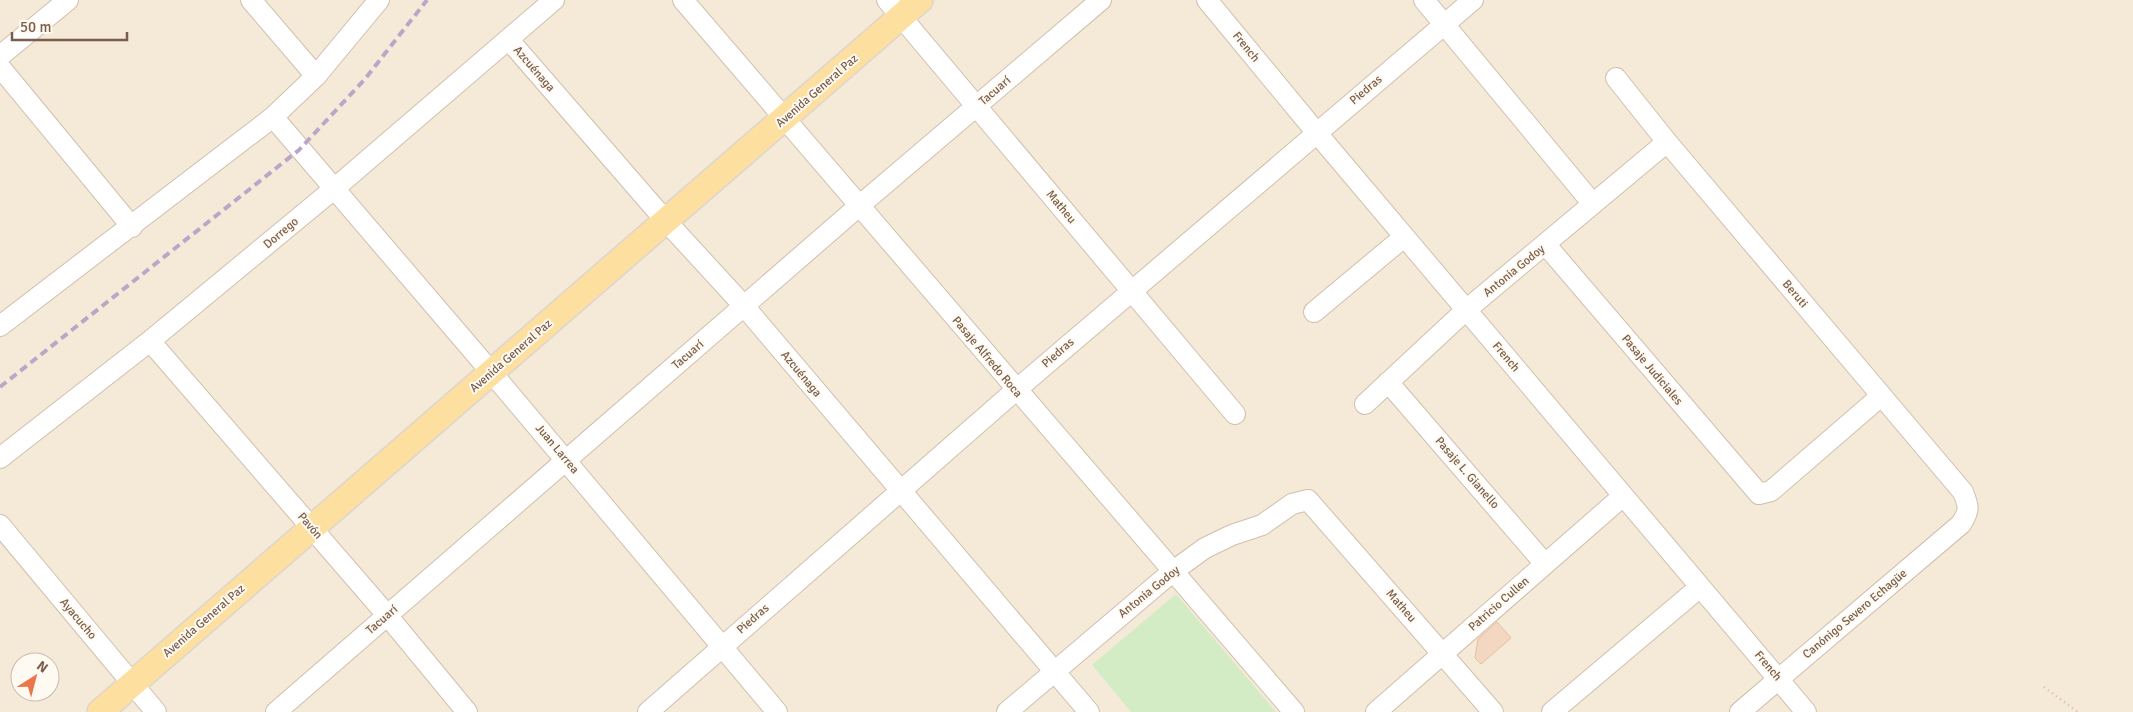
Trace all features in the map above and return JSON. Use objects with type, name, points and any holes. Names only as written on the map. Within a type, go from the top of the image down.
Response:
[{"type":"main road","name":"Avenida General Paz","points":[[100,712],[311,527],[492,373],[665,220],[785,118],[894,8],[920,0]]},
{"type":"street","points":[[0,56],[68,0]]},
{"type":"street","points":[[251,0],[316,76]]},
{"type":"street","points":[[0,326],[132,227],[272,117],[316,76],[379,0]]},
{"type":"street","name":"Dorrego","points":[[0,458],[150,341],[335,188],[554,0]]},
{"type":"street","name":"Pasaje Alfredo Roca","points":[[683,0],[1294,712]]},
{"type":"street","name":"Tacuarí","points":[[276,712],[859,206],[1101,0]]},
{"type":"street","name":"French","points":[[1207,0],[1404,237],[1806,712]]},
{"type":"street","points":[[1424,0],[1593,204]]},
{"type":"street","name":"Piedras","points":[[648,712],[899,490],[1316,132],[1473,0]]},
{"type":"street","name":"Matheu","points":[[894,8],[1235,414]]},
{"type":"street","name":"Azcuénaga","points":[[509,40],[665,220],[744,306],[1089,712]]},
{"type":"street","points":[[0,67],[132,227]]},
{"type":"street","name":"Beruti","points":[[1616,78],[1667,142],[1963,492],[1968,503],[1968,513]]},
{"type":"street","name":"Juan Larrea","points":[[272,117],[335,188],[777,712]]},
{"type":"street","name":"Antonia Godoy","points":[[1365,404],[1466,310],[1667,142]]},
{"type":"street","points":[[1314,312],[1404,237]]},
{"type":"street","name":"Pasaje Judiciales","points":[[1546,245],[1759,494],[1771,491],[1881,396]]},
{"type":"street","name":"Pavón","points":[[150,341],[311,527],[467,712]]},
{"type":"street","name":"Pasaje L. Gianello","points":[[1388,382],[1545,564]]},
{"type":"street","name":"Patricio Cullen","points":[[1376,712],[1623,496]]},
{"type":"street","name":"Matheu","points":[[1308,500],[1493,712]]},
{"type":"street","name":"Antonia Godoy","points":[[1007,712],[1172,572],[1205,548],[1232,535],[1262,524],[1292,504],[1308,500]]},
{"type":"street","name":"Canónigo Severo Echagüe","points":[[1740,712],[1961,524],[1968,513]]},
{"type":"street","name":"Ayacucho","points":[[0,525],[156,712]]},
{"type":"street","points":[[1552,712],[1700,587]]},
{"type":"path","points":[[2044,687],[2078,712]]},
{"type":"shaded area","points":[[0,0],[2133,0],[2133,712],[0,712]]},
{"type":"green space","points":[[1176,594],[1276,712],[1131,712],[1092,665]]},
{"type":"building","points":[[1497,622],[1511,638],[1481,664],[1475,658],[1478,639]]},
{"type":"railway","points":[[0,387],[299,150],[365,79],[427,0]]}]
